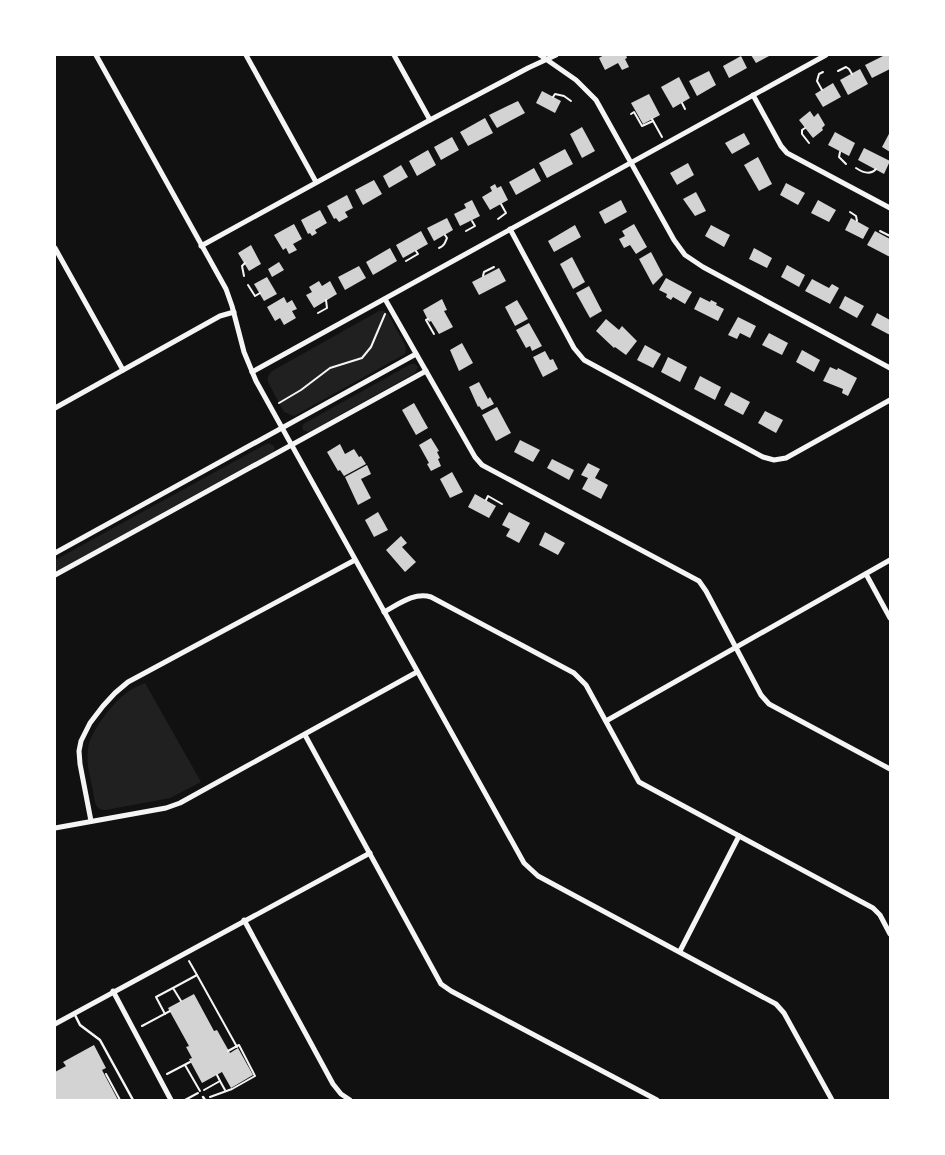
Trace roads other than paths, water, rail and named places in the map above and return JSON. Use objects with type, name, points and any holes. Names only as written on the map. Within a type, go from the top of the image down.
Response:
[{"type":"street","points":[[96,55],[226,288],[241,343],[252,372],[282,429],[527,867],[538,876],[680,951],[779,1007],[832,1100]]},
{"type":"street","points":[[246,55],[316,182]]},
{"type":"street","points":[[394,55],[430,120]]},
{"type":"street","points":[[540,55],[576,80],[596,100],[674,240],[690,259],[890,368]]},
{"type":"street","points":[[202,246],[430,120],[556,55]]},
{"type":"street","points":[[252,372],[826,55]]},
{"type":"street","points":[[753,95],[782,146],[788,153],[890,208]]},
{"type":"street","points":[[510,229],[574,348],[584,360],[763,457],[774,460],[786,458],[890,400]]},
{"type":"street","points":[[55,248],[123,370]]},
{"type":"street","points":[[385,298],[475,457],[482,465],[699,581],[761,695],[769,704],[890,769]]},
{"type":"street","points":[[55,408],[220,316],[234,312]]},
{"type":"street","points":[[55,553],[416,354]]},
{"type":"street","points":[[55,575],[426,371]]},
{"type":"street","points":[[91,821],[80,764],[80,746],[90,724],[115,693],[128,682],[355,560]]},
{"type":"street","points":[[606,721],[890,560]]},
{"type":"street","points":[[866,574],[890,618]]},
{"type":"street","points":[[384,612],[417,596],[435,598],[574,673],[583,682],[639,782],[873,908],[880,915],[890,934]]},
{"type":"street","points":[[55,828],[166,808],[180,803],[417,672]]},
{"type":"street","points":[[305,735],[436,976],[444,987],[657,1100]]},
{"type":"street","points":[[680,951],[739,836]]},
{"type":"street","points":[[55,1024],[370,853]]},
{"type":"street","points":[[244,920],[333,1084],[341,1094],[350,1100]]},
{"type":"street","points":[[114,992],[172,1100]]},
{"type":"lane","points":[[74,1013],[80,1025],[100,1040],[133,1100]]}]
